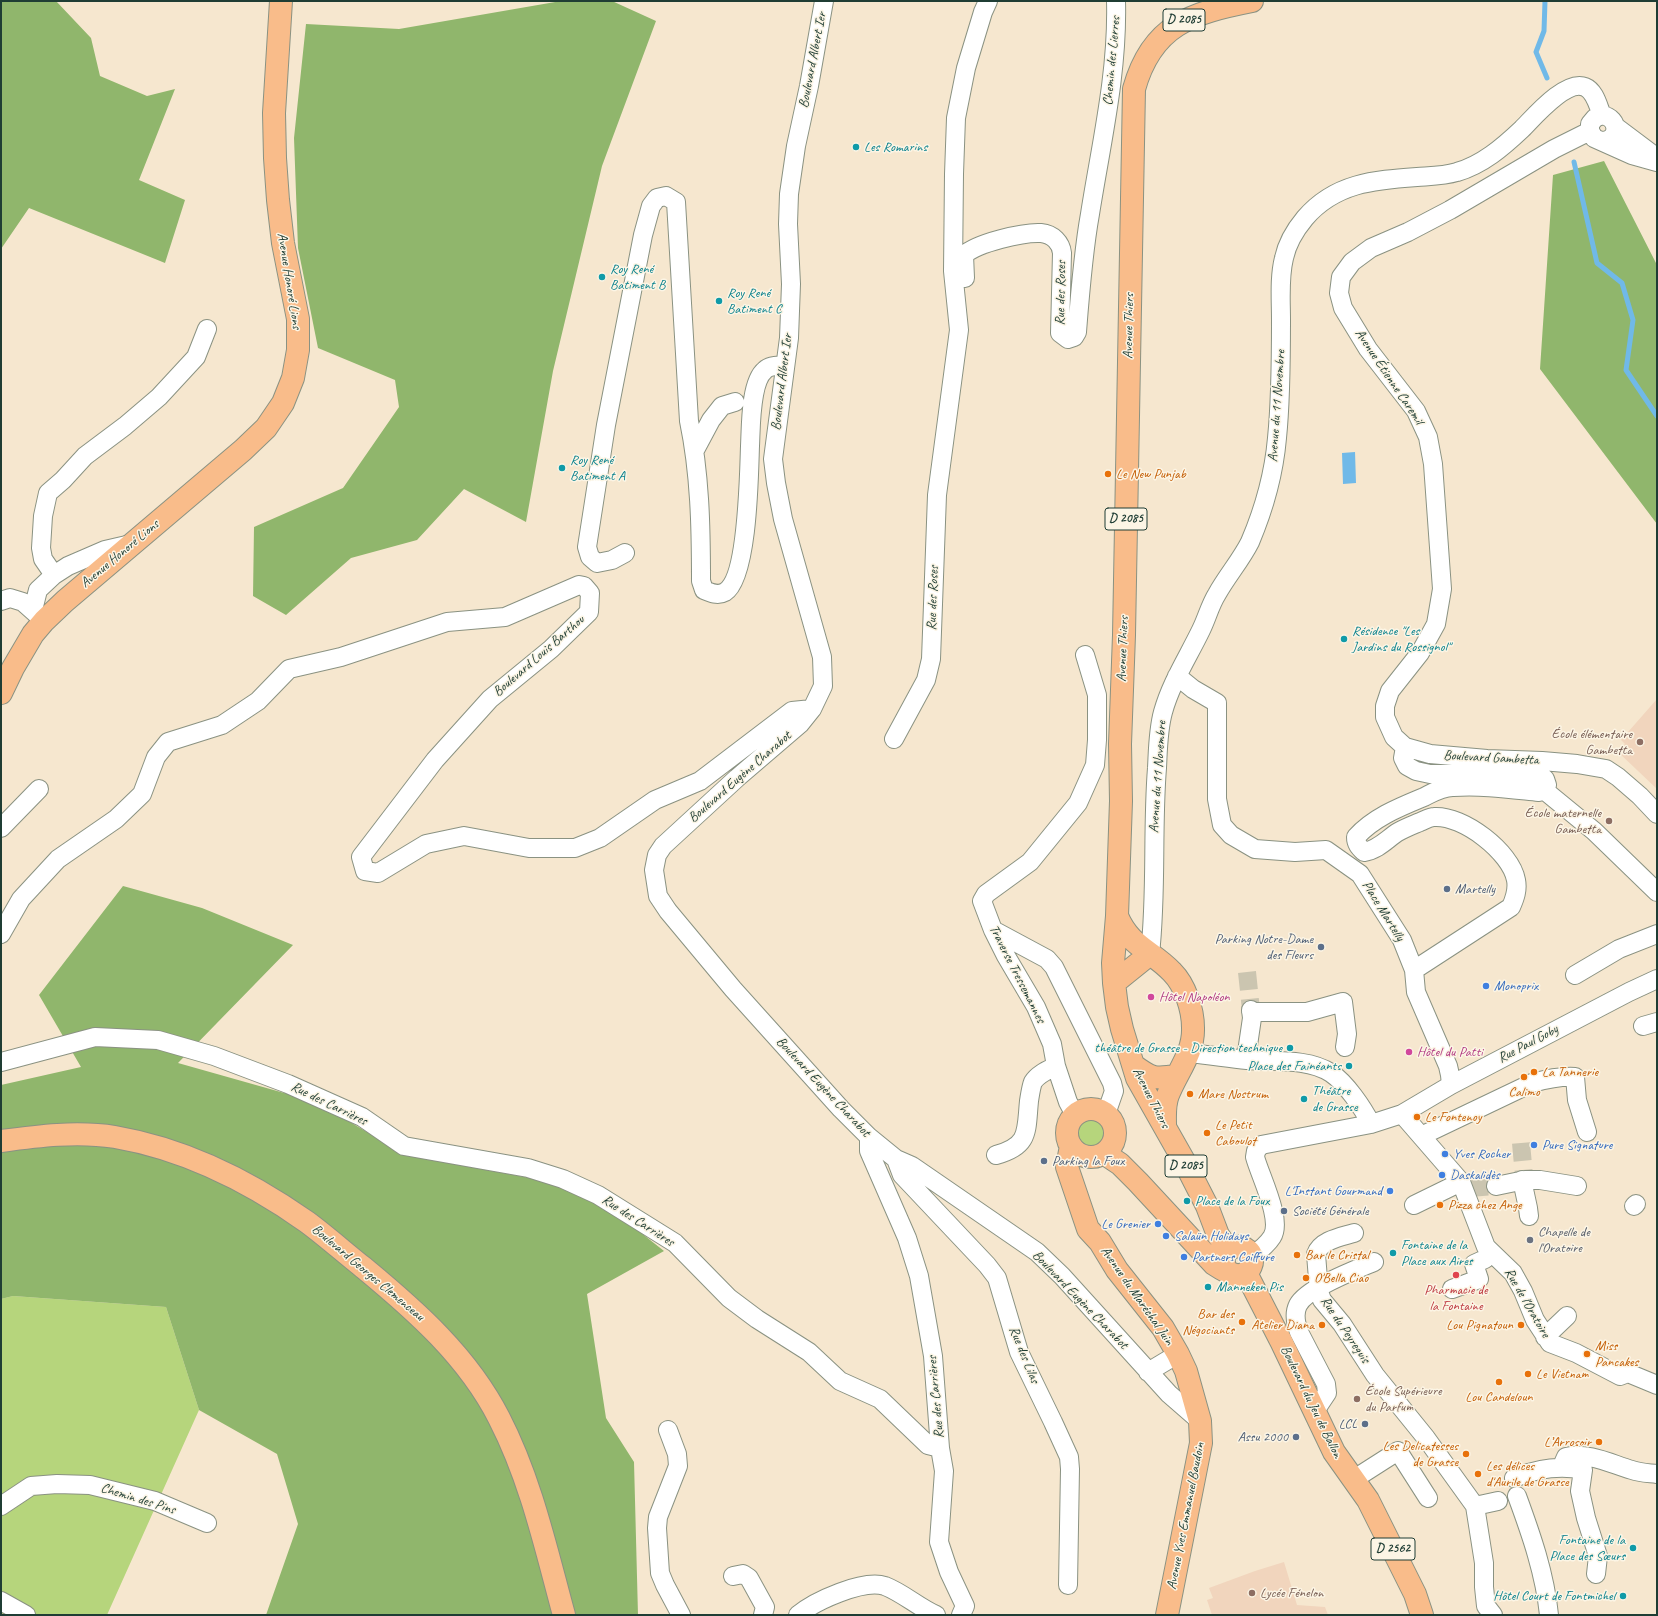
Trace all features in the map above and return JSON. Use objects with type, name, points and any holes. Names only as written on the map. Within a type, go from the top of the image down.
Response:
[{"type":"main road","name":"Avenue Honoré Lions","points":[[38,616],[65,601],[243,450],[266,428],[283,403],[293,378],[298,350],[298,319],[283,244],[275,158],[274,113],[281,1]]},
{"type":"main road","name":"Avenue Thiers","points":[[1237,1259],[1228,1229],[1207,1206],[1165,1125],[1137,1078],[1117,1007],[1113,963],[1117,916],[1124,627],[1134,89],[1138,72],[1147,56],[1159,40],[1185,20],[1219,8],[1252,1]]},
{"type":"main road","points":[[1,693],[24,649],[38,616]]},
{"type":"main road","name":"D 2085","points":[[1117,916],[1125,933],[1132,941],[1172,972],[1185,993],[1192,1016],[1193,1027],[1189,1053],[1177,1076],[1166,1103],[1164,1109],[1165,1125]]},
{"type":"main road","points":[[1114,983],[1150,954]]},
{"type":"main road","points":[[1133,1065],[1149,1076],[1156,1078],[1177,1076]]},
{"type":"main road","points":[[1091,1109],[1098,1110],[1111,1123],[1113,1144],[1099,1156],[1083,1156],[1078,1154],[1071,1146],[1067,1133],[1068,1126],[1075,1115],[1091,1109]]},
{"type":"main road","name":"Boulevard du Jeu de Ballon","points":[[1111,1123],[1124,1145],[1138,1182]]},
{"type":"main road","name":"Boulevard Georges Clemenceau","points":[[1,1141],[74,1135],[113,1137],[175,1152],[241,1181],[275,1201],[309,1224],[378,1280],[418,1314],[450,1346],[477,1381],[499,1418],[518,1460],[538,1517],[564,1615]]},
{"type":"main road","name":"Avenue du Maréchal Juin","points":[[1071,1146],[1067,1167],[1088,1229],[1100,1242],[1117,1270],[1163,1328],[1184,1369]]},
{"type":"main road","name":"Boulevard du Jeu de Ballon","points":[[1099,1156],[1120,1164],[1203,1250],[1214,1264],[1237,1259],[1269,1303],[1314,1411],[1334,1452],[1368,1500],[1412,1588],[1422,1615]]},
{"type":"main road","name":"Avenue du Maréchal Juin","points":[[1099,1156],[1086,1171],[1085,1183],[1100,1242]]},
{"type":"main road","name":"Avenue Yves Emmanuel Baudoin","points":[[1167,1615],[1201,1443],[1200,1421],[1184,1369]]},
{"type":"street","name":"Boulevard Albert Ier","points":[[812,709],[823,686],[822,657],[784,518],[776,484],[773,459],[789,338],[791,284],[788,224],[789,194],[796,146],[809,86],[824,1]]},
{"type":"street","name":"Rue des Roses","points":[[959,330],[953,271],[956,118],[966,68],[983,12],[988,1]]},
{"type":"street","name":"Chemin des Lierres","points":[[1106,120],[1114,61],[1116,1]]},
{"type":"street","name":"Avenue du 11 Novembre","points":[[1150,954],[1154,921],[1155,794],[1163,712],[1177,676],[1203,627],[1216,596],[1249,545],[1262,512],[1272,469],[1277,438],[1281,342],[1281,276],[1284,256],[1292,237],[1304,220],[1317,206],[1348,187],[1388,179],[1439,176],[1457,172],[1480,162],[1500,150],[1557,95],[1573,86],[1584,86],[1590,91],[1596,99],[1602,115]]},
{"type":"street","points":[[1616,127],[1616,131],[1612,138],[1605,141],[1596,136],[1592,120],[1602,115],[1613,120],[1616,127],[1657,157]]},
{"type":"street","points":[[1106,120],[1133,123]]},
{"type":"street","name":"Rue des Roses","points":[[894,739],[926,680],[931,659],[937,495],[965,286],[964,255],[978,246],[1007,238],[1042,233],[1053,238],[1061,245],[1060,333],[1068,339],[1074,337],[1077,332],[1083,261],[1089,216],[1106,120]]},
{"type":"street","points":[[1596,136],[1632,155],[1657,162]]},
{"type":"street","name":"Avenue Étienne Caremil","points":[[1405,747],[1394,737],[1388,725],[1385,717],[1385,706],[1390,692],[1420,653],[1436,624],[1442,589],[1433,464],[1428,436],[1416,411],[1368,349],[1343,308],[1339,293],[1341,277],[1352,262],[1372,248],[1408,232],[1450,210],[1554,149],[1596,136]]},
{"type":"street","points":[[625,553],[612,560],[597,563],[590,557],[587,547],[606,425],[643,235],[651,206],[657,198],[666,196],[676,202],[677,208],[689,421],[695,450],[699,487],[701,581],[704,590],[714,594],[725,592],[734,582],[739,569],[744,536],[752,410],[757,380],[764,370],[771,366],[785,365]]},
{"type":"street","points":[[54,575],[43,559],[41,548],[43,516],[48,493],[63,480],[85,456],[125,426],[159,397],[196,357],[207,329]]},
{"type":"street","points":[[695,450],[712,420],[722,406],[735,402]]},
{"type":"street","points":[[38,616],[38,590],[54,575],[68,566],[105,550],[131,544]]},
{"type":"street","name":"Boulevard Louis Barthou","points":[[1,934],[21,899],[58,859],[116,819],[142,794],[156,757],[168,742],[222,725],[258,701],[289,669],[341,657],[446,622],[505,617],[580,585],[584,586],[590,593],[589,612],[551,649],[490,699],[435,760],[361,857],[365,870],[378,873],[426,844],[464,836],[529,848],[575,848],[600,838],[655,800],[700,781],[792,711],[812,709]]},
{"type":"street","points":[[1,601],[10,598],[23,602],[38,616]]},
{"type":"street","name":"Traverse Tressemannes","points":[[1075,1115],[1068,1102],[1056,1066],[1052,1044],[1036,1007],[1006,956],[993,930],[982,900],[986,894],[1030,862],[1078,803],[1095,765],[1097,740],[1097,694],[1085,655]]},
{"type":"street","name":"Place Martelly","points":[[1177,676],[1192,689],[1217,703],[1216,799],[1222,825],[1231,835],[1255,849],[1296,852],[1326,850],[1360,874],[1402,940],[1414,970],[1416,992],[1448,1066],[1451,1085]]},
{"type":"street","name":"Boulevard Eugène Charabot","points":[[812,709],[800,724],[737,778],[663,846],[657,855],[654,870],[658,896],[668,911],[761,1020],[841,1109],[869,1137],[896,1159],[912,1166],[1037,1252],[1062,1276],[1168,1394],[1200,1421]]},
{"type":"street","points":[[1405,747],[1403,758],[1407,766],[1416,771],[1430,774],[1515,774],[1541,776],[1547,785],[1544,790],[1539,792],[1491,787],[1439,789],[1396,809],[1364,829],[1356,837],[1356,842],[1359,848],[1364,852],[1370,851],[1399,832],[1432,817],[1445,817],[1484,836],[1503,854],[1514,874],[1516,882],[1516,895],[1511,907],[1414,970]]},
{"type":"street","name":"Boulevard Gambetta","points":[[1405,747],[1430,754],[1487,759],[1556,762],[1606,769],[1635,791],[1657,814]]},
{"type":"street","points":[[1,828],[39,790]]},
{"type":"street","points":[[1544,790],[1594,831],[1657,892]]},
{"type":"street","points":[[993,930],[1047,959],[1054,967],[1112,1083],[1114,1091],[1111,1123]]},
{"type":"street","points":[[1575,975],[1619,949],[1657,934]]},
{"type":"street","name":"Rue Paul Goby","points":[[1237,1259],[1264,1247],[1273,1237],[1276,1229],[1274,1212],[1255,1157],[1256,1151],[1261,1145],[1371,1124],[1402,1114],[1451,1085],[1629,992],[1657,979]]},
{"type":"street","points":[[1246,1059],[1252,1018],[1251,1011],[1307,1012],[1343,1002],[1347,1034],[1344,1047]]},
{"type":"street","name":"Rue des Carrières","points":[[1,1062],[95,1037],[158,1040],[214,1056],[288,1084],[362,1117],[404,1146],[528,1168],[562,1179],[598,1195],[675,1243],[729,1298],[757,1319],[809,1352],[840,1381],[880,1399],[928,1445],[940,1448],[933,1356],[919,1276],[907,1238],[869,1151],[869,1137]]},
{"type":"street","points":[[1189,1053],[1311,1064],[1332,1074],[1347,1089],[1364,1110],[1371,1124]]},
{"type":"street","points":[[996,1155],[1008,1152],[1019,1145],[1025,1135],[1033,1082],[1040,1074],[1056,1066]]},
{"type":"street","points":[[1421,1136],[1532,1083],[1547,1079],[1575,1077],[1577,1100],[1588,1132]]},
{"type":"street","points":[[1402,1114],[1465,1186],[1414,1205]]},
{"type":"street","name":"Rue des Lilas","points":[[896,1159],[902,1175],[987,1265],[997,1278],[1019,1352],[1054,1422],[1069,1457],[1068,1585]]},
{"type":"street","points":[[1496,1186],[1524,1179],[1576,1186]]},
{"type":"street","points":[[1524,1179],[1528,1216]]},
{"type":"street","name":"Rue de l'Oratoire","points":[[1465,1186],[1465,1195],[1486,1248],[1500,1260],[1512,1274],[1547,1343],[1576,1354],[1620,1376],[1628,1373],[1657,1384]]},
{"type":"street","name":"Rue du Peyreguis","points":[[1354,1233],[1325,1243],[1318,1249],[1316,1254],[1319,1287],[1322,1300],[1342,1324],[1375,1375],[1426,1438],[1475,1506]]},
{"type":"street","points":[[1452,1289],[1479,1279],[1474,1264],[1485,1259],[1490,1252]]},
{"type":"street","points":[[1314,1411],[1327,1393],[1326,1384],[1299,1332],[1296,1323],[1298,1305],[1310,1292],[1374,1262]]},
{"type":"street","points":[[1547,1343],[1567,1316]]},
{"type":"street","points":[[1148,1372],[1184,1369]]},
{"type":"street","points":[[1168,1394],[1184,1369]]},
{"type":"street","points":[[668,1430],[677,1454],[678,1466],[658,1517],[657,1528],[660,1573],[681,1615]]},
{"type":"street","points":[[940,1448],[944,1471],[939,1542],[949,1572],[965,1606],[961,1615]]},
{"type":"street","points":[[1362,1474],[1398,1451],[1428,1498]]},
{"type":"street","points":[[1562,1466],[1566,1456],[1576,1455],[1603,1460],[1634,1471],[1657,1474]]},
{"type":"street","points":[[1514,1478],[1536,1470],[1562,1466],[1583,1470],[1580,1491],[1598,1556],[1596,1574]]},
{"type":"street","name":"Chemin des Pins","points":[[1,1506],[31,1486],[57,1484],[90,1486],[155,1502],[207,1523]]},
{"type":"street","points":[[1517,1496],[1535,1544],[1548,1603],[1549,1615]]},
{"type":"street","points":[[1493,1615],[1486,1606],[1484,1563],[1475,1506],[1498,1501]]},
{"type":"street","points":[[733,1576],[743,1574],[749,1578],[765,1607],[763,1615]]},
{"type":"street","points":[[798,1615],[823,1600],[850,1589],[871,1585],[886,1587],[924,1610],[936,1615]]},
{"type":"street","points":[[1,1601],[26,1615]]},
{"type":"shaded area","name":"École élémentaire Gambetta","points":[[1657,699],[1657,789],[1618,752],[1625,744],[1621,740]]},
{"type":"shaded area","name":"Lycée Fénelon","points":[[1284,1562],[1297,1605],[1325,1607],[1328,1615],[1212,1615],[1207,1600],[1213,1598],[1209,1588]]},
{"type":"green space","points":[[1,1],[56,1],[91,38],[100,76],[147,96],[175,89],[139,180],[185,200],[165,263],[29,208],[1,249]]},
{"type":"green space","points":[[561,1],[612,1],[656,21],[602,166],[553,371],[526,522],[464,489],[417,540],[351,558],[286,615],[253,596],[254,527],[343,488],[399,407],[395,380],[318,348],[298,248],[294,138],[306,24],[399,29]]},
{"type":"green space","points":[[1604,161],[1657,265],[1657,524],[1540,369],[1553,175]]},
{"type":"green space","points":[[123,886],[202,908],[293,945],[178,1063],[316,1102],[406,1155],[530,1178],[597,1198],[664,1251],[587,1294],[606,1418],[634,1462],[638,1615],[266,1615],[298,1524],[277,1454],[199,1410],[166,1307],[13,1296],[1,1299],[1,1085],[81,1067],[39,995]]},
{"type":"green space","points":[[1092,1119],[1103,1123],[1107,1134],[1103,1145],[1092,1149],[1081,1145],[1077,1134],[1081,1123]]},
{"type":"green space","points":[[13,1296],[166,1307],[199,1410],[107,1615],[1,1615],[1,1299]]},
{"type":"water","points":[[1355,452],[1356,483],[1343,484],[1342,453]]},
{"type":"waterway","points":[[1545,1],[1544,31],[1536,52],[1547,78]]},
{"type":"waterway","points":[[1574,162],[1597,263],[1622,283],[1633,320],[1626,370],[1657,416]]},
{"type":"tunnel","points":[[1247,972],[1251,1010]]},
{"type":"tunnel","points":[[1521,1143],[1524,1176]]},
{"type":"tunnel","points":[[1470,1188],[1496,1186]]},
{"type":"place","name":"Les Romarins","points":[[856,147]]},
{"type":"place","name":"Roy René Batiment B","points":[[602,277]]},
{"type":"place","name":"Roy René Batiment C","points":[[719,301]]},
{"type":"place","name":"Roy René Batiment A","points":[[562,468]]},
{"type":"place","name":"Le New Punjab","points":[[1108,474]]},
{"type":"place","name":"Résidence \"Les Jardins du Rossignol\"","points":[[1344,639]]},
{"type":"place","name":"École élémentaire Gambetta","points":[[1640,742]]},
{"type":"place","name":"École maternelle Gambetta","points":[[1609,821]]},
{"type":"place","name":"Martelly","points":[[1447,889]]},
{"type":"place","name":"Parking Notre-Dame des Fleurs","points":[[1321,947]]},
{"type":"place","name":"Monoprix","points":[[1486,986]]},
{"type":"place","name":"Hôtel Napoléon","points":[[1151,997]]},
{"type":"place","name":"théâtre de Grasse - Direction technique","points":[[1290,1048]]},
{"type":"place","name":"Hôtel du Patti","points":[[1409,1052]]},
{"type":"place","name":"Place des Fainéants","points":[[1349,1066]]},
{"type":"place","name":"La Tannerie","points":[[1534,1072]]},
{"type":"place","name":"Calimo","points":[[1524,1077]]},
{"type":"place","name":"Mare Nostrum","points":[[1190,1094]]},
{"type":"place","name":"Théâtre de Grasse","points":[[1304,1099]]},
{"type":"place","name":"Le Fontenoy","points":[[1417,1117]]},
{"type":"place","name":"Le Petit Caboulot","points":[[1207,1133]]},
{"type":"place","name":"Pure Signature","points":[[1534,1145]]},
{"type":"place","name":"Yves Rocher","points":[[1445,1154]]},
{"type":"place","name":"Parking la Foux","points":[[1044,1161]]},
{"type":"place","name":"Daskalidès","points":[[1442,1175]]},
{"type":"place","name":"L'Instant Gourmand","points":[[1390,1191]]},
{"type":"place","name":"Place de la Foux","points":[[1187,1201]]},
{"type":"place","name":"Pizza chez Ange","points":[[1440,1205]]},
{"type":"place","name":"Société Générale","points":[[1284,1211]]},
{"type":"place","name":"Le Grenier","points":[[1158,1224]]},
{"type":"place","name":"Salaün Holidays","points":[[1166,1236]]},
{"type":"place","name":"Chapelle de l'Oratoire","points":[[1530,1240]]},
{"type":"place","name":"Fontaine de la Place aux Aires","points":[[1393,1253]]},
{"type":"place","name":"Bar le Cristal","points":[[1297,1255]]},
{"type":"place","name":"Partners Coiffure","points":[[1184,1257]]},
{"type":"place","name":"Pharmacie de la Fontaine","points":[[1456,1275]]},
{"type":"place","name":"O'Bella Ciao","points":[[1306,1278]]},
{"type":"place","name":"Manneken Pis","points":[[1208,1287]]},
{"type":"place","name":"Bar des Négociants","points":[[1242,1322]]},
{"type":"place","name":"Atelier Diana","points":[[1322,1325]]},
{"type":"place","name":"Lou Pignatoun","points":[[1521,1325]]},
{"type":"place","name":"Miss Pancakes","points":[[1587,1354]]},
{"type":"place","name":"Le Vietnam","points":[[1528,1374]]},
{"type":"place","name":"Lou Candeloun","points":[[1499,1382]]},
{"type":"place","name":"École Supérieure du Parfum","points":[[1357,1399]]},
{"type":"place","name":"LCL","points":[[1365,1424]]},
{"type":"place","name":"Assu 2000","points":[[1296,1437]]},
{"type":"place","name":"L’Arrosoir","points":[[1599,1442]]},
{"type":"place","name":"Les Delicatesses de Grasse","points":[[1466,1454]]},
{"type":"place","name":"Les délices d'Aurile de Grasse","points":[[1478,1474]]},
{"type":"place","name":"Fontaine de la Place des Sœurs","points":[[1633,1548]]},
{"type":"place","name":"Lycée Fénelon","points":[[1252,1593]]},
{"type":"place","name":"Hôtel Court de Fontmichel","points":[[1623,1596]]}]
